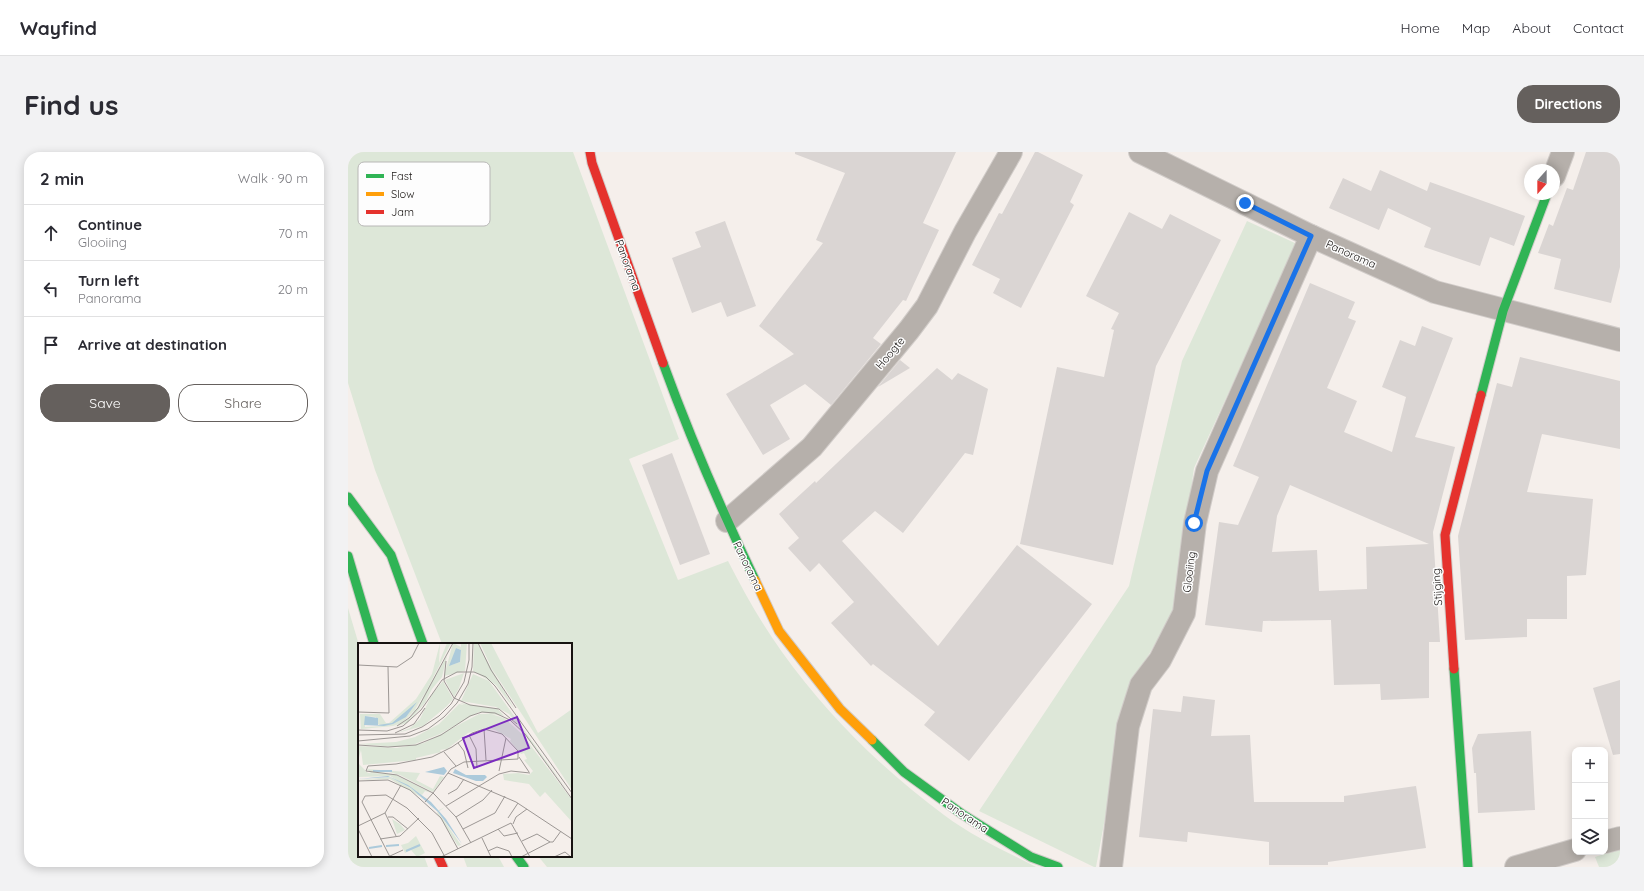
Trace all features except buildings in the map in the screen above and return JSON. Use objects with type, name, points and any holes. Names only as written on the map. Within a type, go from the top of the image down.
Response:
[{"type":"main road","name":"Panorama","points":[[590,152],[592,163],[675,396],[727,522],[780,631],[840,709],[904,772],[962,814],[1031,857],[1058,867]]},
{"type":"main road","points":[[1503,311],[1545,200]]},
{"type":"main road","name":"Stijging","points":[[1468,867],[1445,535],[1503,311]]},
{"type":"main road","points":[[348,497],[391,555],[423,643]]},
{"type":"main road","points":[[348,556],[374,643]]},
{"type":"main road","points":[[438,857],[443,867]]},
{"type":"main road","points":[[517,857],[524,867]]},
{"type":"street","name":"Hoogte","points":[[727,522],[812,447],[928,306],[965,232],[1012,152]]},
{"type":"street","name":"Panorama","points":[[1140,152],[1311,236],[1435,292],[1503,311],[1620,340]]},
{"type":"street","points":[[1558,164],[1563,152]]},
{"type":"street","name":"Glooiing","points":[[1110,867],[1128,726],[1141,685],[1160,660],[1184,613],[1194,523],[1207,471],[1311,236]]},
{"type":"street","points":[[1608,841],[1620,838]]},
{"type":"street","points":[[1516,867],[1572,851]]},
{"type":"green space","points":[[348,152],[573,152],[679,439],[629,459],[678,580],[728,561],[767,630],[799,675],[837,719],[877,760],[955,823],[989,843],[1036,867],[547,867],[539,857],[572,857],[572,643],[442,643],[375,470],[348,383]]},
{"type":"green space","points":[[1247,221],[1297,244],[1194,468],[1174,612],[1129,688],[1096,867],[1094,867],[979,811],[1129,586],[1182,361]]},
{"type":"green space","points":[[348,608],[358,643],[358,857],[424,857],[428,867],[348,867]]},
{"type":"green space","points":[[1620,849],[1620,867],[1599,867],[1595,857],[1608,855],[1608,853]]},
{"type":"green space","points":[[463,857],[499,857],[504,867],[467,867]]},
{"type":"traffic: fast","points":[[1481,395],[1503,311],[1545,200]]},
{"type":"traffic: fast","points":[[663,363],[706,473],[755,580]]},
{"type":"traffic: fast","points":[[348,497],[391,555],[423,643]]},
{"type":"traffic: fast","points":[[348,556],[374,643]]},
{"type":"traffic: fast","points":[[1454,669],[1468,867]]},
{"type":"traffic: fast","points":[[872,740],[904,772],[962,814],[1031,857],[1058,867]]},
{"type":"traffic: fast","points":[[517,857],[524,867]]},
{"type":"traffic: slow","points":[[755,580],[779,631],[840,709],[872,740]]},
{"type":"traffic: jam","points":[[590,152],[592,163],[663,363]]},
{"type":"traffic: jam","points":[[1454,669],[1445,535],[1481,395]]},
{"type":"traffic: jam","points":[[438,857],[443,867]]},
{"type":"route","points":[[1194,523],[1207,471],[1311,236],[1245,203]]}]
